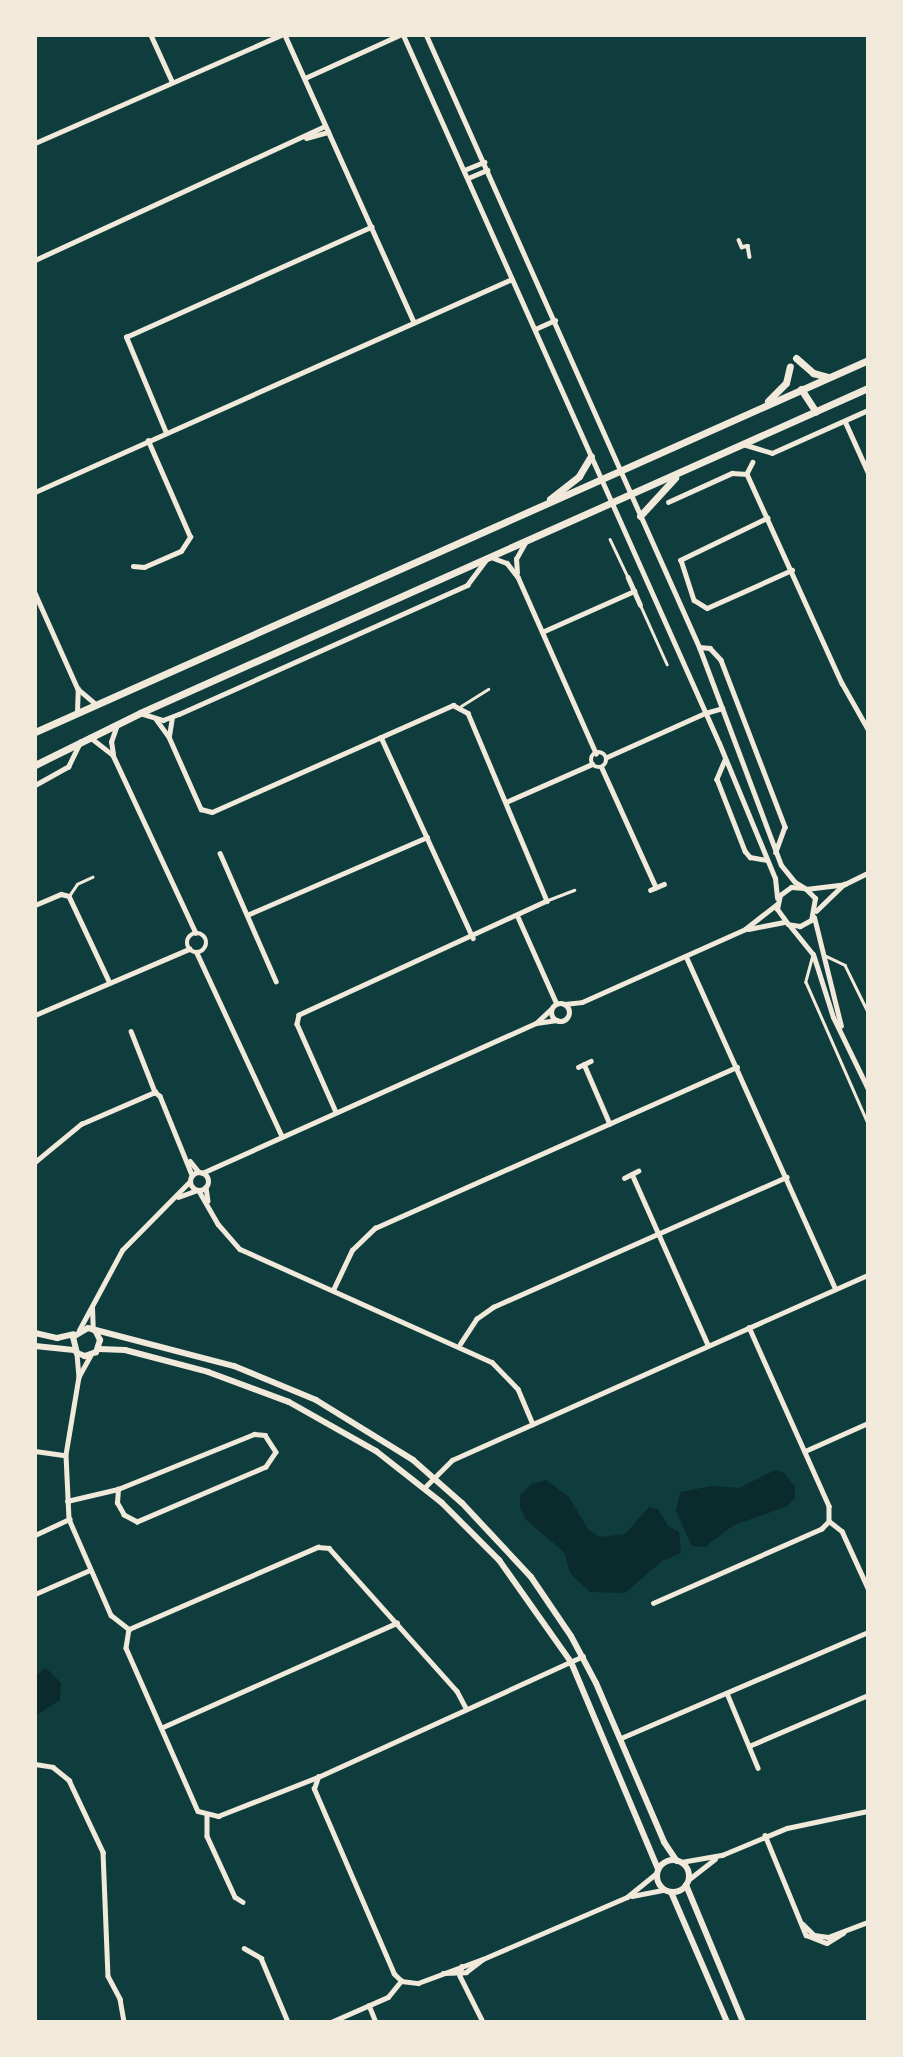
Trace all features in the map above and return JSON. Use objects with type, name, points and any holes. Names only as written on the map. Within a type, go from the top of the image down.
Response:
[{"type":"main road","points":[[796,358],[813,373],[830,377]]},
{"type":"main road","points":[[35,732],[868,360]]},
{"type":"main road","points":[[762,407],[786,383],[790,366]]},
{"type":"main road","points":[[805,388],[816,412]]},
{"type":"main road","points":[[35,765],[140,713],[868,388]]},
{"type":"main road","points":[[539,508],[579,476],[591,456]]},
{"type":"main road","points":[[640,516],[657,494],[687,469]]},
{"type":"main road","points":[[94,1331],[99,1349]]},
{"type":"main road","points":[[35,1333],[57,1338],[77,1332],[94,1331],[190,1353],[272,1380],[373,1433],[433,1476],[531,1577],[583,1656],[664,1842],[679,1862],[743,2022]]},
{"type":"main road","points":[[76,1352],[77,1332]]},
{"type":"main road","points":[[35,1346],[90,1356],[99,1349],[125,1350],[208,1373],[289,1402],[342,1430],[425,1487],[499,1560],[570,1662],[658,1871],[727,2022]]},
{"type":"main road","points":[[658,1871],[679,1862]]},
{"type":"main road","points":[[667,1891],[687,1883]]},
{"type":"main road","points":[[709,1980],[716,1974],[717,1962]]},
{"type":"street","points":[[151,35],[173,82]]},
{"type":"street","points":[[261,42],[271,35]]},
{"type":"street","points":[[35,144],[261,42],[283,35],[305,78],[414,322]]},
{"type":"street","points":[[305,78],[401,35],[536,329],[705,713],[776,883],[777,903],[786,923],[803,936],[813,954],[868,1088]]},
{"type":"street","points":[[426,35],[699,647],[776,852],[789,875],[815,898],[815,913],[823,954],[843,1032]]},
{"type":"street","points":[[306,139],[325,126]]},
{"type":"street","points":[[35,260],[306,139],[328,132]]},
{"type":"street","points":[[464,170],[484,162]]},
{"type":"street","points":[[468,178],[487,170]]},
{"type":"street","points":[[166,433],[126,337],[371,227]]},
{"type":"street","points":[[739,240],[742,247],[748,246],[750,257]]},
{"type":"street","points":[[35,492],[513,278]]},
{"type":"street","points":[[536,329],[555,320]]},
{"type":"street","points":[[743,444],[772,453],[868,410]]},
{"type":"street","points":[[845,421],[868,472]]},
{"type":"street","points":[[133,566],[144,567],[181,551],[190,537],[148,441]]},
{"type":"street","points":[[747,474],[753,462]]},
{"type":"street","points":[[668,502],[732,473],[747,474]]},
{"type":"street","points":[[747,474],[842,683],[868,729]]},
{"type":"street","points":[[768,518],[681,560],[694,600],[703,608],[712,606],[792,570]]},
{"type":"street","points":[[518,578],[516,559],[526,541]]},
{"type":"street","points":[[140,713],[156,719],[173,716],[467,585],[488,558],[507,563],[518,578],[596,752],[607,757]]},
{"type":"street","points":[[628,577],[640,604]]},
{"type":"street","points":[[542,632],[634,591]]},
{"type":"street","points":[[35,593],[78,688],[97,705]]},
{"type":"street","points":[[699,647],[710,648],[721,660],[785,827],[776,852]]},
{"type":"street","points":[[76,714],[78,688]]},
{"type":"street","points":[[156,719],[169,737],[201,809],[212,812],[381,737],[461,706],[506,802],[547,901],[518,918],[299,1016],[297,1024],[336,1112]]},
{"type":"street","points":[[656,887],[603,768],[607,757],[722,708]]},
{"type":"street","points":[[169,737],[173,716]]},
{"type":"street","points":[[118,724],[111,742],[113,755],[186,918],[196,933],[206,939],[204,950],[207,967]]},
{"type":"street","points":[[90,737],[100,740],[113,755]]},
{"type":"street","points":[[381,737],[473,937]]},
{"type":"street","points":[[35,785],[68,767],[80,741]]},
{"type":"street","points":[[592,764],[596,752]]},
{"type":"street","points":[[725,760],[717,779],[745,851],[750,857],[767,860]]},
{"type":"street","points":[[506,802],[592,764],[603,768]]},
{"type":"street","points":[[247,915],[427,837]]},
{"type":"street","points":[[220,853],[276,981]]},
{"type":"street","points":[[745,929],[786,923],[800,926],[845,884],[868,873]]},
{"type":"street","points":[[650,890],[664,884]]},
{"type":"street","points":[[536,1023],[555,1005],[582,1002],[745,929],[777,903],[785,890],[845,884]]},
{"type":"street","points":[[35,905],[61,894],[69,896],[109,981]]},
{"type":"street","points":[[186,918],[190,936],[188,946]]},
{"type":"street","points":[[518,918],[555,1005],[557,1020]]},
{"type":"street","points":[[190,936],[196,933]]},
{"type":"street","points":[[35,1015],[188,946]]},
{"type":"street","points":[[188,946],[207,967],[282,1136]]},
{"type":"street","points":[[197,953],[204,950]]},
{"type":"street","points":[[686,956],[836,1289]]},
{"type":"street","points":[[77,1332],[122,1250],[178,1197],[196,1175],[219,1168],[282,1136],[536,1023],[569,1015],[582,1002]]},
{"type":"street","points":[[564,1004],[569,1015]]},
{"type":"street","points":[[131,1031],[155,1092],[218,1224],[240,1249],[460,1344],[509,1376],[533,1424]]},
{"type":"street","points":[[592,1061],[581,1066],[610,1124]]},
{"type":"street","points":[[333,1290],[352,1250],[374,1228],[737,1067]]},
{"type":"street","points":[[35,1162],[81,1124],[155,1092]]},
{"type":"street","points":[[178,1197],[202,1187],[219,1168]]},
{"type":"street","points":[[624,1178],[638,1171]]},
{"type":"street","points":[[632,1174],[708,1345]]},
{"type":"street","points":[[196,1175],[202,1187]]},
{"type":"street","points":[[460,1344],[476,1319],[493,1307],[786,1177]]},
{"type":"street","points":[[425,1487],[433,1476],[452,1460],[868,1275]]},
{"type":"street","points":[[92,1304],[94,1331]]},
{"type":"street","points":[[653,1603],[821,1529],[829,1521],[829,1506],[749,1327]]},
{"type":"street","points":[[76,1352],[79,1377],[66,1455],[68,1519],[114,1621],[129,1629]]},
{"type":"street","points":[[79,1377],[90,1356]]},
{"type":"street","points":[[805,1451],[868,1423]]},
{"type":"street","points":[[67,1501],[118,1489],[254,1434],[265,1435],[276,1452],[266,1467],[138,1522],[124,1515],[117,1503],[118,1489]]},
{"type":"street","points":[[35,1451],[66,1455]]},
{"type":"street","points":[[35,1535],[68,1519]]},
{"type":"street","points":[[829,1521],[842,1531],[868,1588]]},
{"type":"street","points":[[129,1629],[318,1547],[329,1548],[348,1566],[457,1691],[466,1708]]},
{"type":"street","points":[[35,1594],[90,1570]]},
{"type":"street","points":[[163,1727],[397,1623]]},
{"type":"street","points":[[129,1629],[126,1648],[198,1811],[207,1816],[318,1777],[583,1656]]},
{"type":"street","points":[[621,1738],[868,1632]]},
{"type":"street","points":[[727,1693],[758,1768]]},
{"type":"street","points":[[749,1746],[868,1695]]},
{"type":"street","points":[[35,1765],[52,1767],[69,1780],[103,1853],[108,1976],[120,1998],[124,2022]]},
{"type":"street","points":[[318,1777],[314,1789],[394,1974],[401,1981],[418,1983],[483,1959],[627,1897],[667,1891]]},
{"type":"street","points":[[687,1883],[722,1855],[765,1835],[868,1811]]},
{"type":"street","points":[[207,1816],[207,1836],[235,1897],[243,1902]]},
{"type":"street","points":[[765,1835],[801,1921],[814,1935],[843,1933],[868,1922]]},
{"type":"street","points":[[679,1862],[722,1855]]},
{"type":"street","points":[[627,1897],[658,1871]]},
{"type":"street","points":[[244,1948],[261,1958],[288,2022]]},
{"type":"street","points":[[440,1973],[463,1972],[483,1959]]},
{"type":"street","points":[[461,1966],[483,2022]]},
{"type":"street","points":[[331,2022],[388,1997],[401,1981]]},
{"type":"street","points":[[369,2005],[376,2022]]},
{"type":"lane","points":[[610,539],[628,577]]},
{"type":"lane","points":[[640,604],[667,664]]},
{"type":"lane","points":[[461,706],[488,689]]},
{"type":"lane","points":[[69,896],[77,884],[92,877]]},
{"type":"lane","points":[[547,901],[575,890]]},
{"type":"lane","points":[[813,954],[806,982],[868,1123]]},
{"type":"lane","points":[[823,954],[845,965],[868,1012]]},
{"type":"water","points":[[775,1470],[784,1473],[795,1486],[795,1498],[788,1506],[734,1525],[705,1547],[692,1546],[676,1511],[680,1492],[712,1486],[739,1488]]},
{"type":"water","points":[[546,1480],[568,1496],[588,1529],[599,1537],[625,1534],[649,1507],[658,1509],[668,1526],[679,1532],[681,1553],[662,1561],[625,1593],[590,1592],[570,1573],[564,1552],[526,1520],[520,1508],[520,1496],[531,1484]]},
{"type":"water","points":[[46,1668],[61,1683],[60,1700],[35,1716],[35,1676]]}]
